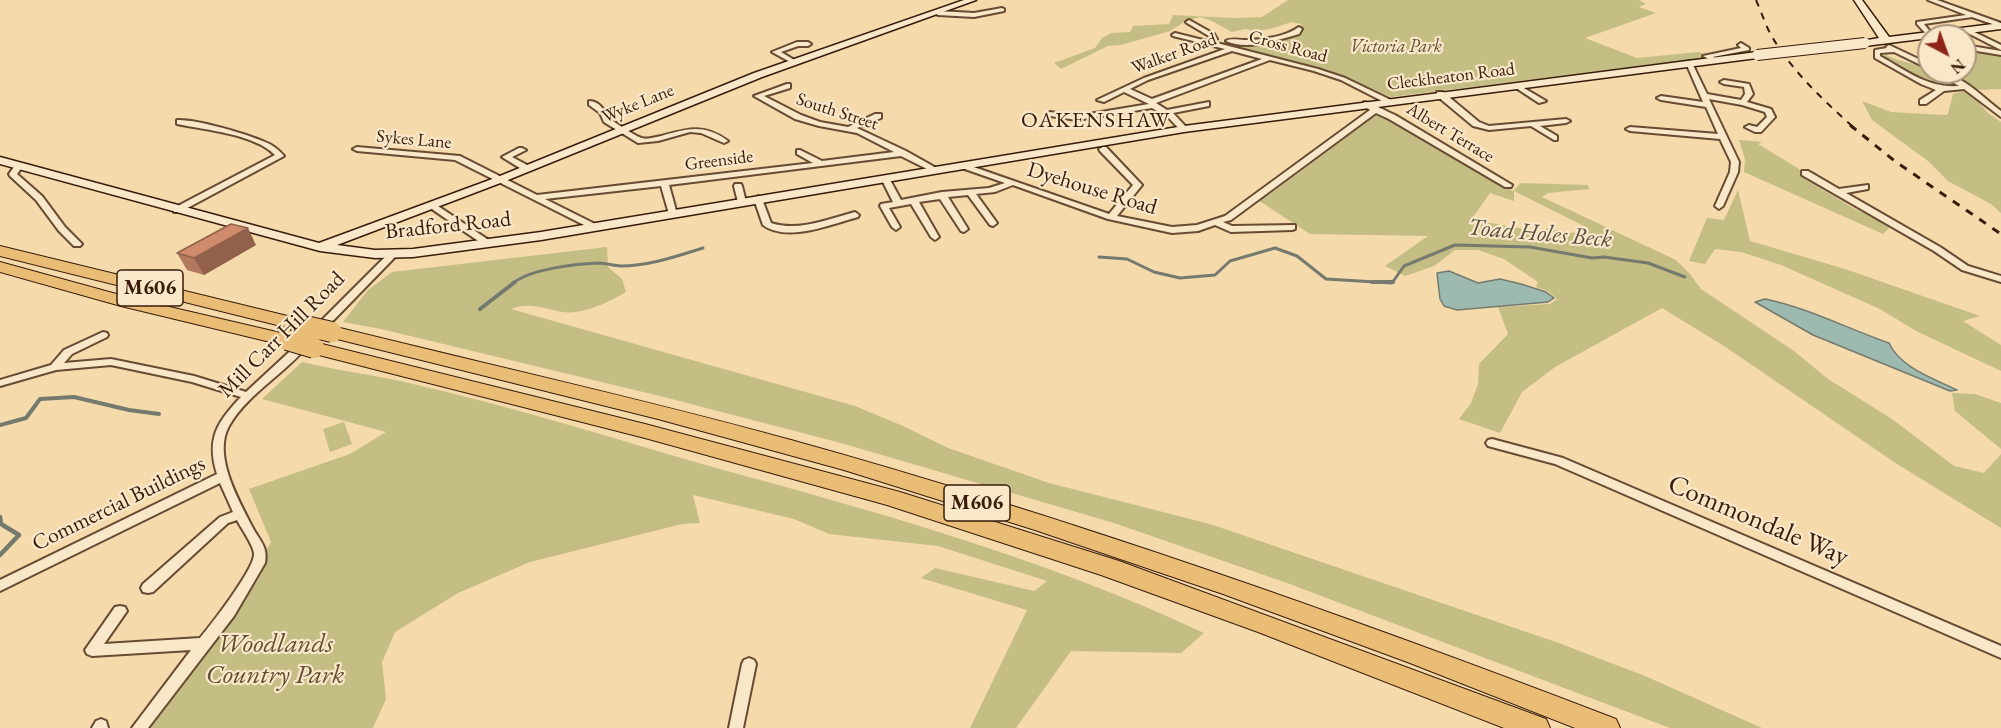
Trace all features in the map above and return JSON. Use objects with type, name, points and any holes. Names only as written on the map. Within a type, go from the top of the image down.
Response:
[{"type":"highway","name":"M606","points":[[0,251],[664,414],[826,458],[1010,513],[1262,597],[1475,676],[1606,728]]},
{"type":"highway","name":"M606","points":[[0,267],[127,302],[634,428],[891,498],[1110,568],[1300,637],[1536,728]]},
{"type":"street","name":"Wyke Lane","points":[[320,247],[499,180],[794,62],[972,0]]},
{"type":"street","points":[[1858,0],[1883,38],[1882,41],[1917,62]]},
{"type":"street","points":[[1931,0],[2001,25]]},
{"type":"street","points":[[938,13],[974,15],[1002,10]]},
{"type":"street","points":[[1920,24],[1973,15]]},
{"type":"street","points":[[1189,22],[1205,30],[1211,41],[1254,42],[1297,33],[1299,29]]},
{"type":"street","name":"Cleckheaton Road","points":[[1977,28],[2001,25]]},
{"type":"street","name":"Cross Road","points":[[1175,35],[1211,41],[1343,79],[1389,101]]},
{"type":"street","name":"Cleckheaton Road","points":[[907,174],[1184,129],[1371,107],[1389,101],[1440,94],[1917,36]]},
{"type":"street","points":[[1977,36],[2001,48]]},
{"type":"street","points":[[794,62],[775,52],[790,46],[808,44]]},
{"type":"street","points":[[1714,60],[1706,56],[1747,49],[1741,45]]},
{"type":"street","name":"Walker Road","points":[[1101,100],[1191,62],[1235,48]]},
{"type":"street","points":[[1977,49],[2001,54]]},
{"type":"street","points":[[1895,50],[1877,51],[1877,57],[1923,83],[1942,89],[1967,87]]},
{"type":"street","points":[[1050,114],[1077,118],[1153,104],[1270,58]]},
{"type":"street","points":[[1689,63],[1735,162],[1734,172],[1719,206]]},
{"type":"street","points":[[1724,82],[1747,86],[1749,94],[1743,103]]},
{"type":"street","points":[[1961,84],[2001,115]]},
{"type":"street","points":[[1515,85],[1542,101]]},
{"type":"street","name":"South Street","points":[[787,86],[758,96],[798,117],[819,124],[849,129],[934,169]]},
{"type":"street","points":[[1124,89],[1167,112],[1184,129]]},
{"type":"street","points":[[1923,102],[1942,89]]},
{"type":"street","points":[[1440,94],[1476,124],[1489,128],[1566,121]]},
{"type":"street","points":[[1704,96],[1743,103],[1768,111],[1779,111]]},
{"type":"street","points":[[1661,98],[1709,105]]},
{"type":"street","points":[[592,103],[603,112],[607,120],[641,141],[658,140],[690,130],[703,131],[724,141]]},
{"type":"street","points":[[1167,112],[1206,104]]},
{"type":"street","name":"Albert Terrace","points":[[1371,107],[1508,185]]},
{"type":"street","name":"Dyehouse Road","points":[[962,165],[1111,218],[1172,230],[1198,228],[1228,218],[1371,107]]},
{"type":"street","points":[[1749,128],[1758,130],[1771,117],[1768,111]]},
{"type":"street","points":[[849,129],[878,116]]},
{"type":"street","points":[[177,210],[280,156],[276,149],[262,141],[180,122]]},
{"type":"street","points":[[1534,125],[1554,138]]},
{"type":"street","points":[[1629,129],[1724,137]]},
{"type":"street","name":"Sykes Lane","points":[[357,149],[457,158],[594,227]]},
{"type":"street","points":[[1103,149],[1138,185],[1111,218]]},
{"type":"street","points":[[522,150],[506,157],[526,168]]},
{"type":"street","points":[[800,152],[822,164]]},
{"type":"street","name":"Greenside","points":[[538,197],[665,184],[903,153]]},
{"type":"street","points":[[1096,159],[1111,157]]},
{"type":"street","name":"Bradford Road","points":[[0,160],[177,210],[320,247],[351,253],[393,254],[594,227],[907,174]]},
{"type":"street","points":[[19,166],[13,174],[39,198],[62,229],[77,243]]},
{"type":"street","points":[[1805,173],[1930,245],[1965,268],[2001,279]]},
{"type":"street","points":[[885,178],[898,203]]},
{"type":"street","points":[[896,227],[884,206],[942,195],[971,193],[1011,183]]},
{"type":"street","points":[[665,184],[673,214]]},
{"type":"street","points":[[738,186],[742,202]]},
{"type":"street","points":[[1838,192],[1865,187]]},
{"type":"street","points":[[971,193],[993,223]]},
{"type":"street","points":[[942,195],[964,229]]},
{"type":"street","points":[[758,199],[767,225],[778,230],[795,230],[855,215]]},
{"type":"street","points":[[914,200],[934,237]]},
{"type":"street","points":[[432,205],[487,243]]},
{"type":"street","name":"Dyehouse Road","points":[[1215,222],[1231,229],[1292,227]]},
{"type":"street","name":"Mill Carr Hill Road","points":[[138,728],[229,612],[260,564],[261,553],[240,514],[224,476],[218,437],[231,416],[249,396],[290,359],[393,254]]},
{"type":"street","points":[[55,367],[68,352],[103,335]]},
{"type":"street","points":[[0,383],[55,367],[111,362],[194,379],[249,396]]},
{"type":"street","name":"Commondale Way","points":[[1492,443],[1559,461],[2001,652]]},
{"type":"street","name":"Commercial Buildings","points":[[0,586],[224,476]]},
{"type":"street","points":[[148,588],[224,520],[240,514]]},
{"type":"street","points":[[120,611],[92,650],[203,644]]},
{"type":"street","points":[[736,728],[749,664]]},
{"type":"green space","name":"Victoria Park","points":[[1288,0],[1639,0],[1646,4],[1639,7],[1656,13],[1585,38],[1637,58],[1699,52],[1705,54],[1704,58],[1391,97],[1340,75],[1219,42],[1250,43],[1280,39],[1300,33],[1303,30],[1301,24],[1292,22],[1270,29],[1255,31],[1245,29],[1232,32],[1200,17],[1184,22],[1170,31],[1121,45],[1108,46],[1061,69],[1054,63],[1095,48],[1102,38],[1111,33],[1130,32],[1133,26],[1169,24],[1173,15],[1262,17]]},
{"type":"green space","points":[[1977,50],[2001,55],[2001,89],[1977,90],[1966,84],[1977,84]]},
{"type":"green space","points":[[1883,56],[1917,65],[1917,77],[1903,70]]},
{"type":"green space","points":[[1934,84],[1955,84],[1962,87],[1951,87]]},
{"type":"green space","points":[[1968,90],[1988,113],[2001,122],[2001,213],[1991,204],[1948,181],[1928,161],[1872,120],[1862,101],[1891,112],[1945,115],[1948,114],[1953,94]]},
{"type":"green space","points":[[1376,115],[1387,117],[1513,191],[1521,183],[1587,185],[1590,189],[1548,193],[1542,197],[1676,260],[1701,289],[1794,351],[1828,379],[1892,419],[1954,466],[1984,473],[2001,454],[2001,528],[1897,464],[1724,346],[1662,308],[1555,367],[1522,392],[1500,433],[1459,419],[1471,403],[1478,384],[1479,364],[1508,334],[1498,307],[1550,304],[1557,299],[1548,291],[1536,287],[1538,282],[1504,259],[1478,250],[1455,250],[1434,266],[1405,276],[1385,266],[1428,236],[1310,234],[1258,200],[1270,194]],"holes":[[[1514,191],[1588,228],[1589,231],[1572,233],[1546,228],[1546,233],[1491,223],[1468,224],[1490,193],[1514,201]]]},
{"type":"green space","points":[[1739,140],[1762,142],[1758,144],[1799,169],[1806,180],[1853,208],[1891,226],[1883,234],[1744,172],[1745,159]]},
{"type":"green space","points":[[1738,190],[1750,241],[1845,269],[1980,316],[1963,321],[2001,345],[2001,371],[1916,331],[1880,309],[1781,265],[1741,252],[1715,249],[1705,264],[1689,261],[1707,218],[1724,220]]},
{"type":"green space","points":[[607,247],[608,267],[622,279],[626,292],[602,304],[576,312],[535,306],[519,306],[511,309],[855,406],[948,448],[1049,483],[1210,524],[1556,642],[1645,676],[1762,728],[1670,728],[1287,583],[1114,523],[841,443],[664,397],[381,329],[343,322],[368,290],[392,272]]},
{"type":"green space","name":"Woodlands Country Park","points":[[302,362],[443,391],[857,507],[1033,563],[1148,608],[1204,633],[1181,653],[1071,651],[1016,728],[970,728],[1027,610],[921,578],[935,568],[1034,591],[1047,581],[938,546],[829,534],[794,519],[693,495],[700,523],[682,524],[530,562],[458,593],[395,632],[382,662],[386,699],[373,728],[139,728],[259,564],[271,542],[249,489],[350,454],[386,432],[262,399]]},
{"type":"green space","points":[[1952,393],[1975,394],[2001,403],[2001,449],[1955,411]]},
{"type":"green space","points":[[344,422],[352,444],[330,452],[323,429]]},
{"type":"water","points":[[1449,271],[1478,283],[1500,279],[1521,284],[1546,292],[1554,298],[1548,302],[1457,310],[1444,306],[1440,299],[1437,273]]},
{"type":"water","points":[[1765,299],[1813,313],[1889,343],[1894,352],[1910,366],[1957,390],[1950,391],[1813,335],[1755,302]]},
{"type":"building","points":[[231,224],[248,228],[194,258],[177,253]]},
{"type":"waterway","name":"Toad Holes Beck","points":[[1393,282],[1404,266],[1455,245],[1530,247],[1592,258],[1604,257],[1648,263],[1685,277]]},
{"type":"waterway","points":[[513,283],[531,274],[554,268],[598,263],[621,266],[642,264],[703,248]]},
{"type":"waterway","name":"Toad Holes Beck","points":[[1099,257],[1127,259],[1154,272],[1180,278],[1215,275],[1230,261],[1275,248],[1297,256],[1326,279],[1376,282]]},
{"type":"waterway","points":[[480,309],[515,282]]},
{"type":"waterway","name":"Toad Holes Beck","points":[[1376,282],[1393,282]]},
{"type":"waterway","name":"Toad Holes Beck","points":[[1376,282],[1393,282]]},
{"type":"waterway","points":[[0,425],[26,418],[40,399],[74,397],[129,410],[159,414]]},
{"type":"waterway","points":[[0,517],[1,524],[19,535],[0,555]]},
{"type":"railway","points":[[1756,0],[1771,35],[1788,60],[1818,95],[1852,126]]},
{"type":"railway","points":[[1850,125],[1896,162],[2001,234]]},
{"type":"district","name":"OAKENSHAW","points":[[1096,121]]}]
